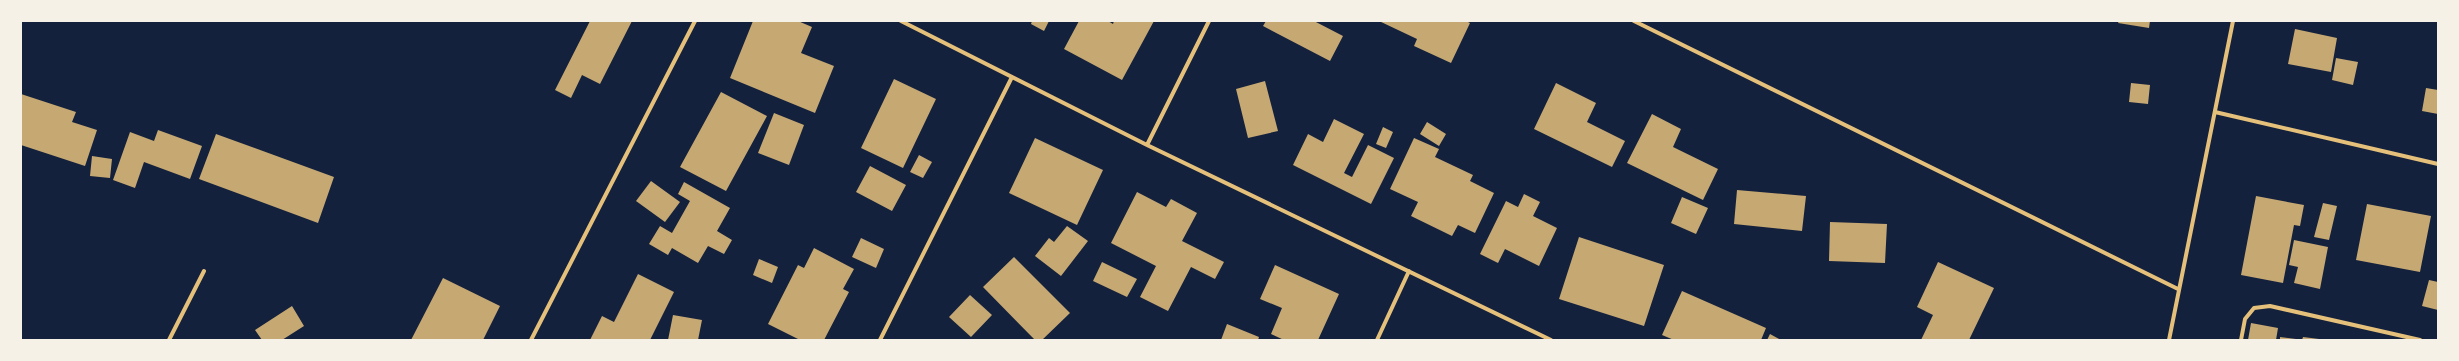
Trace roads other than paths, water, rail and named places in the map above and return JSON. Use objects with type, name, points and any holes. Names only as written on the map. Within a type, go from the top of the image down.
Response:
[{"type":"street","points":[[531,340],[695,21]]},
{"type":"street","points":[[901,21],[1147,145],[1551,340]]},
{"type":"street","points":[[1147,145],[1209,21]]},
{"type":"street","points":[[1634,21],[2178,289]]},
{"type":"street","points":[[2169,340],[2178,289],[2233,21]]},
{"type":"street","points":[[880,340],[1012,77]]},
{"type":"street","points":[[2215,112],[2438,164]]},
{"type":"street","points":[[169,340],[204,270]]},
{"type":"street","points":[[1377,340],[1409,271]]},
{"type":"street","points":[[2241,340],[2245,320],[2254,308],[2270,306],[2420,340]]}]
